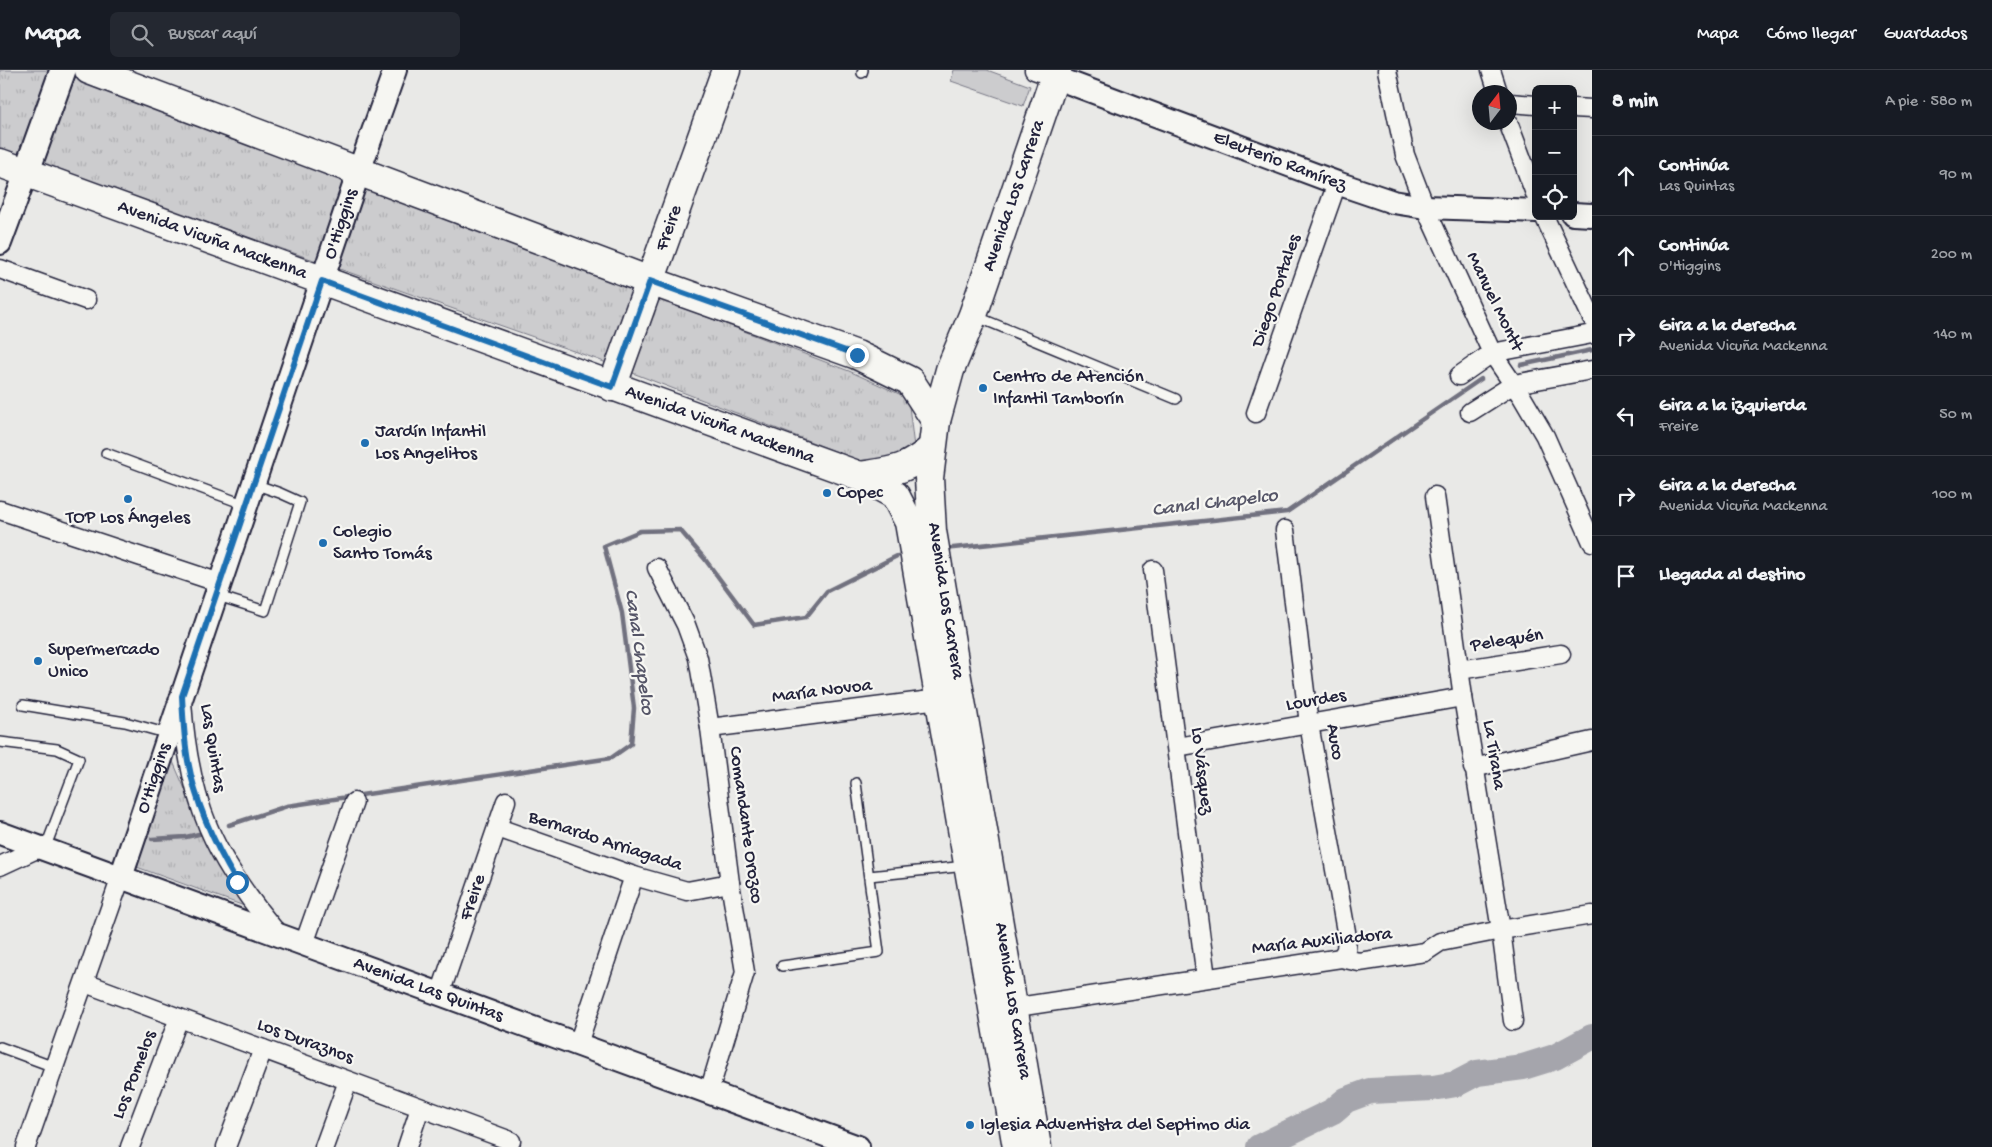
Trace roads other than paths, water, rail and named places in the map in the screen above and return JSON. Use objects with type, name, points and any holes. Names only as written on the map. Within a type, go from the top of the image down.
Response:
[{"type":"main road","points":[[26,172],[63,70]]},
{"type":"main road","points":[[90,70],[650,281],[857,355],[910,381],[936,421]]},
{"type":"main road","name":"Freire","points":[[612,387],[726,70]]},
{"type":"main road","name":"Avenida Los Carrera","points":[[1017,1147],[1003,1009],[932,530],[929,478],[931,449],[936,421],[950,370],[973,315],[1049,72]]},
{"type":"main road","name":"Avenida Vicuña Mackenna","points":[[0,163],[860,476],[898,471],[910,465],[931,449]]},
{"type":"main road","name":"Avenida Los Carrera","points":[[860,476],[894,495],[909,522],[968,866],[1036,1147]]},
{"type":"street","name":"O'Higgins","points":[[26,1147],[121,877],[359,171],[396,70]]},
{"type":"street","name":"Manuel Montt","points":[[1387,70],[1405,155],[1425,207],[1492,352],[1514,384],[1545,436],[1592,542]]},
{"type":"street","points":[[1491,70],[1496,85]]},
{"type":"street","name":"Eleuterio Ramírez","points":[[1049,72],[1337,183],[1393,202],[1425,207],[1532,211]]},
{"type":"street","points":[[1517,104],[1532,105]]},
{"type":"street","points":[[1577,108],[1592,109]]},
{"type":"street","points":[[1511,130],[1532,185]]},
{"type":"street","points":[[0,242],[26,172]]},
{"type":"street","name":"Diego Portales","points":[[1256,413],[1337,183]]},
{"type":"street","points":[[1577,214],[1592,215]]},
{"type":"street","points":[[1546,220],[1592,318]]},
{"type":"street","points":[[0,269],[86,300]]},
{"type":"street","points":[[1459,376],[1492,352],[1592,334]]},
{"type":"street","points":[[1470,412],[1514,384],[1592,370]]},
{"type":"street","name":"La Tirana","points":[[1435,496],[1473,768],[1501,930],[1513,1021]]},
{"type":"street","points":[[0,510],[218,589]]},
{"type":"street","name":"Auco","points":[[1284,530],[1309,724],[1347,937],[1346,950],[1341,958]]},
{"type":"street","name":"Comandante Orozco","points":[[657,568],[686,624],[698,658],[710,728],[730,883],[746,972],[709,1092]]},
{"type":"street","name":"Lo Vásquez","points":[[1153,570],[1206,978]]},
{"type":"street","name":"Pelequén","points":[[1459,670],[1561,654]]},
{"type":"street","name":"Las Quintas","points":[[182,696],[188,761],[206,824],[220,854],[237,882],[278,934]]},
{"type":"street","name":"Lourdes","points":[[1177,747],[1463,697]]},
{"type":"street","name":"María Novoa","points":[[710,728],[939,699]]},
{"type":"street","points":[[1473,768],[1592,741]]},
{"type":"street","name":"Freire","points":[[440,994],[506,800]]},
{"type":"street","points":[[304,944],[354,802]]},
{"type":"street","name":"Bernardo Arriagada","points":[[498,828],[634,876],[688,891],[730,883]]},
{"type":"street","name":"Avenida Las Quintas","points":[[0,832],[858,1147]]},
{"type":"street","points":[[0,866],[43,848]]},
{"type":"street","points":[[578,1044],[634,876]]},
{"type":"street","name":"María Auxiliadora","points":[[1003,1009],[1341,958],[1359,962],[1425,952],[1440,942],[1592,915]]},
{"type":"street","name":"Los Duraznos","points":[[84,983],[420,1108],[501,1142]]},
{"type":"street","name":"Los Pomelos","points":[[130,1147],[179,1018]]},
{"type":"street","points":[[226,1147],[263,1049]]},
{"type":"street","points":[[324,1147],[348,1081]]},
{"type":"street","points":[[407,1147],[420,1108]]},
{"type":"lane","points":[[973,315],[1176,399]]},
{"type":"lane","points":[[106,453],[250,494],[280,492],[300,502],[266,611],[218,589]]},
{"type":"lane","points":[[23,705],[125,722],[169,734]]},
{"type":"lane","points":[[0,742],[57,749],[79,760],[43,848]]},
{"type":"lane","points":[[782,966],[879,952],[856,783]]},
{"type":"lane","points":[[869,876],[968,866]]},
{"type":"lane","points":[[0,1047],[54,1067]]},
{"type":"waterway","points":[[1521,365],[1592,350]]},
{"type":"waterway","name":"Canal Chapelco","points":[[944,549],[1287,512],[1481,379]]},
{"type":"waterway","name":"Canal Chapelco","points":[[229,825],[287,806],[611,758],[631,744],[634,708],[622,613],[604,546],[640,531],[680,530],[704,558],[754,625],[806,617],[827,591],[897,556]]},
{"type":"waterway","name":"Canal Chapelco","points":[[152,839],[186,837],[203,833]]},
{"type":"waterway","points":[[1259,1147],[1333,1111],[1346,1100],[1370,1091],[1433,1088],[1456,1084],[1477,1073],[1523,1067],[1555,1057],[1592,1037]]},
{"type":"place","name":"Centro de Atención Infantil Tamborín","points":[[983,388]]},
{"type":"place","name":"Jardín Infantil Los Angelitos","points":[[365,443]]},
{"type":"place","name":"Copec","points":[[827,493]]},
{"type":"place","name":"TOP Los Ángeles","points":[[128,499]]},
{"type":"place","name":"Colegio Santo Tomás","points":[[323,543]]},
{"type":"place","name":"Supermercado Unico","points":[[38,661]]},
{"type":"place","name":"Iglesia Adventista del Septimo dia","points":[[970,1125]]}]
